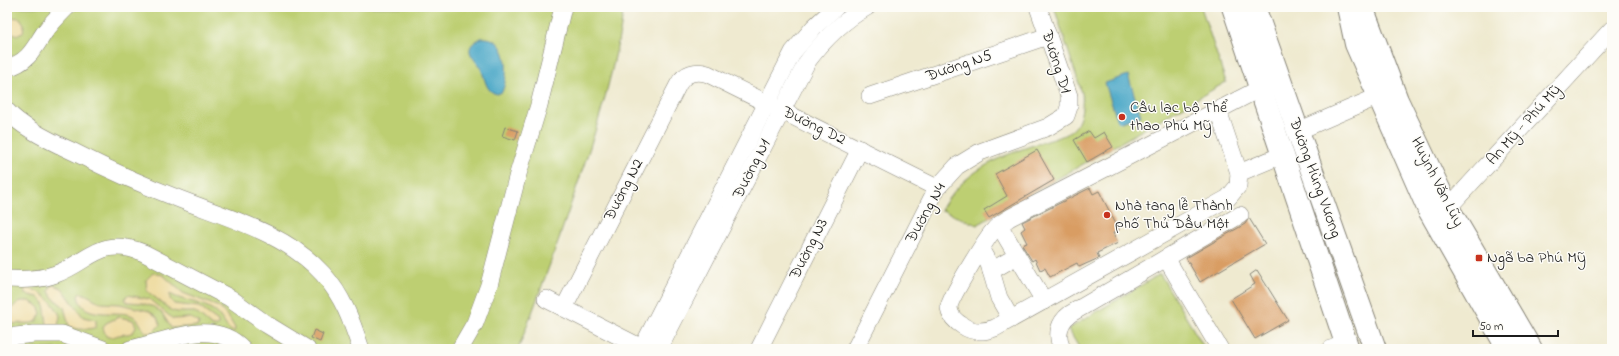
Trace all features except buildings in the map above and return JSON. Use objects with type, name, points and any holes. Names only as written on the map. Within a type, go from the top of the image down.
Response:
[{"type":"main road","name":"Đường Hùng Vương","points":[[1233,7],[1282,155],[1342,347]]},
{"type":"main road","name":"Đường Hùng Vương","points":[[1254,7],[1375,349]]},
{"type":"main road","name":"Huỳnh Văn Lũy","points":[[1348,7],[1356,44],[1379,96],[1441,213],[1508,349]]},
{"type":"main road","name":"Huỳnh Văn Lũy","points":[[1362,7],[1441,213],[1530,349]]},
{"type":"main road","points":[[1282,155],[1301,138]]},
{"type":"street","points":[[7,68],[19,64],[30,56],[49,27],[67,7]]},
{"type":"street","points":[[460,349],[472,329],[489,285],[514,187],[539,105],[563,7]]},
{"type":"street","name":"Đường N1","points":[[643,348],[793,52],[818,23],[836,7]]},
{"type":"street","name":"Đường N1","points":[[659,349],[807,62],[836,28],[867,7]]},
{"type":"street","name":"Đường D1","points":[[1038,7],[1068,96],[1069,107],[1066,116]]},
{"type":"street","name":"An Mỹ - Phú Mỹ","points":[[1441,213],[1612,29]]},
{"type":"street","name":"Đường N5","points":[[870,96],[1048,36]]},
{"type":"street","name":"Đường D2","points":[[689,74],[699,72],[708,74],[937,188]]},
{"type":"street","name":"Đường N2","points":[[564,308],[678,85],[682,78],[689,74]]},
{"type":"street","points":[[1218,110],[1239,173],[1238,186],[1228,198],[995,328],[982,331],[969,329],[962,326],[951,315],[950,302],[990,235],[999,225],[1218,110],[1259,89]]},
{"type":"street","points":[[1301,138],[1379,96]]},
{"type":"street","points":[[7,111],[18,121],[90,161],[258,230],[291,247],[314,264],[333,285],[349,313],[362,349]]},
{"type":"street","name":"Đường N4","points":[[855,349],[937,188],[957,166],[980,152],[1054,125],[1066,116]]},
{"type":"street","name":"Đường N3","points":[[759,349],[860,149]]},
{"type":"street","points":[[1239,173],[1282,155]]},
{"type":"street","points":[[1062,349],[1058,336],[1060,324],[1064,319],[1240,215]]},
{"type":"street","points":[[999,225],[1044,301]]},
{"type":"street","points":[[7,279],[28,280],[46,277],[68,269],[97,251],[114,247],[132,249],[144,253],[230,298],[266,324],[307,349]]},
{"type":"street","points":[[981,250],[991,271],[997,293],[1011,319]]},
{"type":"street","points":[[991,271],[1017,256]]},
{"type":"street","points":[[1166,258],[1220,349]]},
{"type":"street","points":[[546,299],[643,348]]},
{"type":"street","points":[[130,349],[173,337],[208,333],[228,338],[243,349]]},
{"type":"street","points":[[7,337],[34,334],[62,334],[103,349]]},
{"type":"green space","points":[[7,7],[624,7],[617,49],[601,112],[559,239],[519,347],[521,349],[7,349]]},
{"type":"green space","name":"Câu lạc bộ Thể thao Phú Mỹ","points":[[1054,7],[1201,7],[1226,82],[977,225],[941,210],[960,185],[982,168],[1008,154],[1068,133],[1073,130],[1080,119],[1082,110],[1082,93]]},
{"type":"green space","points":[[1160,274],[1205,349],[1080,349],[1068,329]]},
{"type":"sand","points":[[7,17],[20,18],[24,24],[23,33],[18,35],[7,31]]},
{"type":"sand","points":[[153,273],[163,275],[183,293],[219,307],[229,318],[235,328],[234,332],[228,328],[216,312],[208,307],[175,297],[170,294],[170,299],[174,304],[199,307],[218,321],[218,326],[212,326],[195,312],[172,311],[147,291],[146,280]]},
{"type":"sand","points":[[54,285],[62,288],[83,317],[96,320],[96,327],[82,329],[69,326],[64,307],[52,297],[49,291],[51,286]]},
{"type":"sand","points":[[26,288],[42,294],[55,306],[60,316],[58,326],[49,326],[47,324],[44,303],[38,297],[25,294],[24,291]]},
{"type":"sand","points":[[80,293],[85,294],[101,303],[120,304],[149,311],[157,317],[160,325],[152,333],[148,333],[136,319],[127,314],[91,311],[85,308],[81,303],[78,296]]},
{"type":"sand","points":[[127,295],[149,299],[173,319],[190,318],[199,322],[198,326],[171,328],[162,313],[154,307],[142,303],[127,302],[125,299]]},
{"type":"sand","points":[[21,301],[29,301],[38,306],[41,313],[37,321],[32,323],[14,324],[9,321],[9,315],[12,309]]},
{"type":"sand","points":[[119,317],[133,320],[136,326],[134,331],[130,334],[111,337],[106,336],[103,328],[106,323]]},
{"type":"water","points":[[481,38],[490,39],[497,43],[502,49],[505,57],[505,84],[502,92],[497,94],[493,93],[486,84],[481,69],[470,53],[471,46]]},
{"type":"water","points":[[1128,75],[1141,116],[1118,123],[1105,83]]},
{"type":"place","name":"Câu lạc bộ Thể thao Phú Mỹ","points":[[1122,117]]},
{"type":"place","name":"Nhà tang lễ Thành phố Thủ Dầu Một","points":[[1107,215]]},
{"type":"place","name":"Ngã ba Phú Mỹ","points":[[1479,258]]}]
